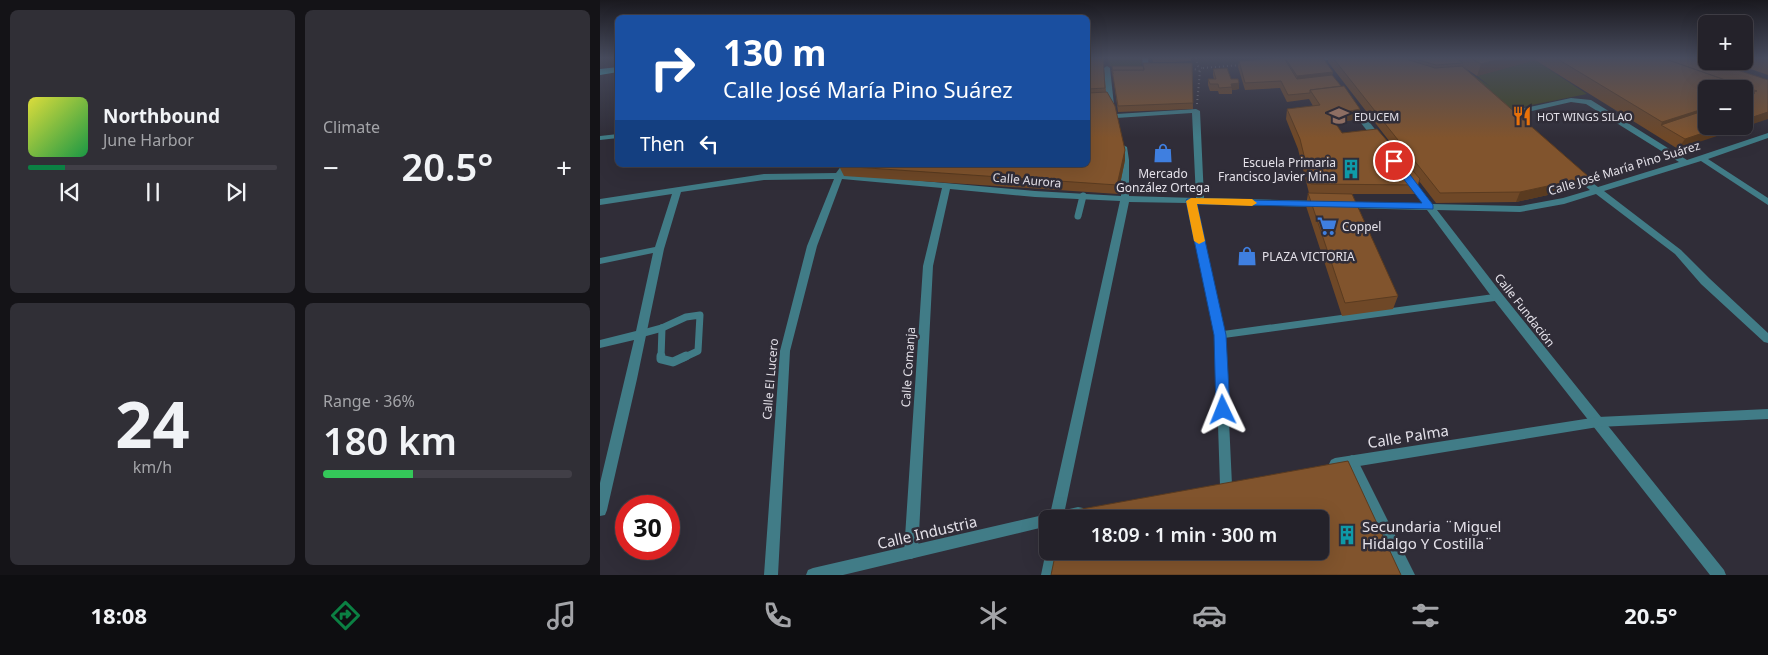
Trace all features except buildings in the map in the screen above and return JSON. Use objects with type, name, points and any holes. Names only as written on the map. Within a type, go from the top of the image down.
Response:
[{"type":"street","points":[[1108,85],[1105,102],[1116,116],[1118,124]]},
{"type":"street","points":[[1341,91],[1388,152]]},
{"type":"street","points":[[1506,115],[1570,100],[1588,102],[1686,163]]},
{"type":"street","points":[[1116,116],[1196,111],[1196,201],[1220,335],[1227,485]]},
{"type":"street","points":[[600,138],[615,136]]},
{"type":"street","name":"Calle José María Pino Suárez","points":[[1125,199],[1520,209],[1564,201],[1768,136]]},
{"type":"street","points":[[1055,510],[1125,199],[1125,160],[1121,142]]},
{"type":"street","points":[[1702,158],[1768,202]]},
{"type":"street","name":"Calle El Lucero","points":[[771,575],[785,351],[790,324],[812,246],[839,176],[845,167]]},
{"type":"street","points":[[1570,169],[1678,252],[1705,281],[1768,339]]},
{"type":"street","name":"Calle Fundación","points":[[1405,174],[1498,297],[1719,575]]},
{"type":"street","name":"Calle Aurora","points":[[600,202],[764,177],[839,176],[954,183],[1125,199]]},
{"type":"street","name":"Calle Comanja","points":[[910,552],[928,266],[954,183]]},
{"type":"street","points":[[600,510],[659,249],[678,189]]},
{"type":"street","points":[[600,261],[659,249]]},
{"type":"street","points":[[600,344],[640,334]]},
{"type":"street","name":"Calle Palma","points":[[1323,466],[1598,422],[1759,416],[1768,414]]},
{"type":"street","points":[[1352,461],[1408,575]]},
{"type":"street","name":"Calle Industria","points":[[813,575],[1039,521]]},
{"type":"street","points":[[1048,575],[1050,560]]},
{"type":"lane","points":[[1078,216],[1083,196]]},
{"type":"lane","points":[[1220,335],[1498,297]]},
{"type":"lane","points":[[640,334],[662,328],[695,315],[700,315],[698,351],[672,362],[661,359],[662,328]]},
{"type":"path","points":[[1196,111],[1199,85]]},
{"type":"green space","points":[[1478,85],[1488,85],[1491,87],[1488,85],[1573,85],[1587,94],[1507,110]]},
{"type":"slow traffic","points":[[1199,241],[1191,201],[1252,203]]},
{"type":"place","name":"EDUCEM","points":[[1339,116]]},
{"type":"place","name":"HOT WINGS SILAO","points":[[1522,116]]},
{"type":"place","name":"Mercado González Ortega","points":[[1163,153]]},
{"type":"place","name":"Escuela Primaria Francisco Javier Mina","points":[[1351,169]]},
{"type":"place","name":"Coppel","points":[[1327,226]]},
{"type":"place","name":"PLAZA VICTORIA","points":[[1247,256]]},
{"type":"place","name":"Secundaria ¨Miguel Hidalgo Y Costilla¨","points":[[1347,535]]},
{"type":"route","points":[[1223,410],[1220,335],[1191,201],[1430,207],[1394,161]]}]
